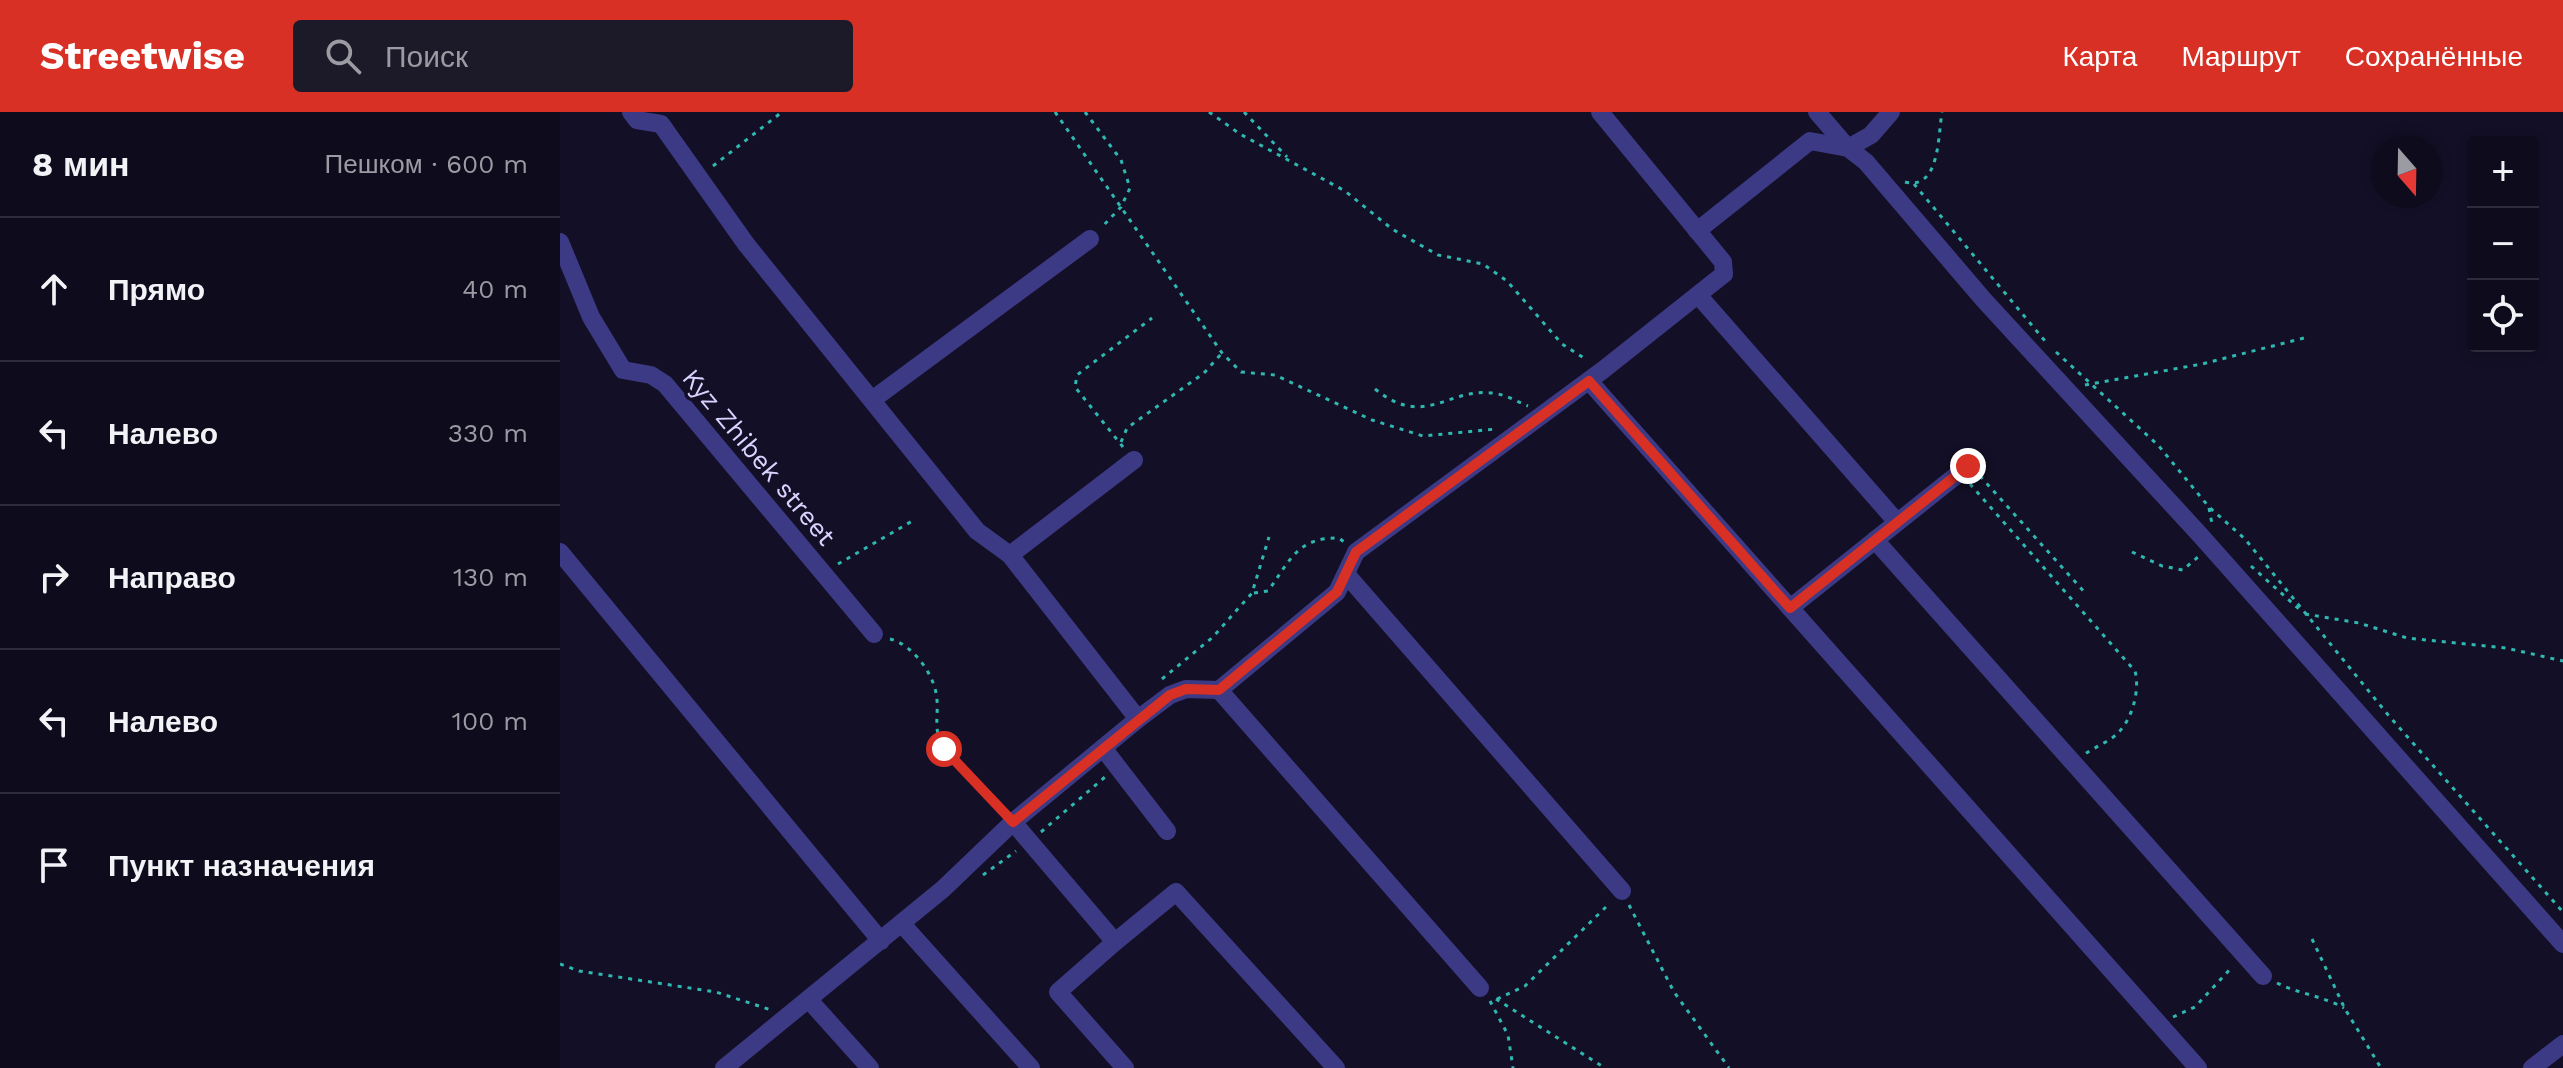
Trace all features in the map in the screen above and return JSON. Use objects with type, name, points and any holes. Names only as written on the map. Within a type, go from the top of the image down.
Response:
[{"type":"street","points":[[631,112],[637,120],[661,124],[746,244],[977,531],[1010,555],[1138,719]]},
{"type":"street","points":[[724,1068],[902,924],[1013,822],[1138,719],[1170,695],[1186,689],[1219,690],[1337,592],[1356,552],[1596,376],[1724,274],[1723,262],[1600,112]]},
{"type":"street","points":[[1817,112],[1877,175],[2563,944]]},
{"type":"street","points":[[1697,231],[1810,141],[1848,148],[1871,135],[1891,112]]},
{"type":"street","points":[[872,400],[1090,239]]},
{"type":"street","name":"Kyz Zhibek street","points":[[560,242],[608,350],[623,370],[651,375],[665,384],[874,634]]},
{"type":"street","points":[[1698,295],[1897,522]]},
{"type":"street","points":[[1596,376],[1790,608],[2198,1068]]},
{"type":"street","points":[[1010,555],[1134,460]]},
{"type":"street","points":[[1790,608],[1962,471]]},
{"type":"street","points":[[1875,540],[2263,976]]},
{"type":"street","points":[[560,552],[881,941]]},
{"type":"street","points":[[1346,574],[1622,891]]},
{"type":"street","points":[[1219,690],[1480,988]]},
{"type":"street","points":[[1103,748],[1167,831]]},
{"type":"street","points":[[1013,822],[1115,942]]},
{"type":"street","points":[[1125,1068],[1058,992],[1176,892],[1336,1068]]},
{"type":"street","points":[[902,924],[1031,1068]]},
{"type":"street","points":[[809,1000],[870,1068]]},
{"type":"street","points":[[2532,1068],[2562,1046]]},
{"type":"path","points":[[698,177],[782,112]]},
{"type":"path","points":[[1055,112],[1222,353],[1241,372],[1275,375],[1372,420],[1423,436],[1504,427]]},
{"type":"path","points":[[1085,112],[1121,160],[1130,188],[1121,207],[1090,239]]},
{"type":"path","points":[[1209,112],[1240,134],[1345,191],[1392,229],[1438,255],[1483,264],[1507,281],[1562,344],[1596,376]]},
{"type":"path","points":[[1244,112],[1290,160]]},
{"type":"path","points":[[1877,175],[1914,184],[1925,180],[1932,171],[1942,112]]},
{"type":"path","points":[[1914,184],[2051,348],[2158,445],[2209,507],[2245,539],[2389,716],[2563,912]]},
{"type":"path","points":[[1134,460],[1075,387],[1077,375],[1152,318]]},
{"type":"path","points":[[2065,388],[2202,364],[2304,338]]},
{"type":"path","points":[[1120,443],[1127,428],[1204,373],[1222,353]]},
{"type":"path","points":[[1375,389],[1392,402],[1413,409],[1497,394],[1547,413]]},
{"type":"path","points":[[1962,471],[1985,480],[2087,595]]},
{"type":"path","points":[[1962,471],[2135,671],[2139,684],[2118,733],[2074,761]]},
{"type":"path","points":[[824,574],[856,550],[914,520]]},
{"type":"path","points":[[1153,687],[1213,637],[1252,593],[1269,537]]},
{"type":"path","points":[[1252,593],[1268,591],[1300,547],[1318,537],[1339,538],[1356,552]]},
{"type":"path","points":[[2132,552],[2162,566],[2183,570],[2195,562],[2207,545]]},
{"type":"path","points":[[2251,566],[2305,614],[2359,623],[2407,638],[2506,648],[2563,661]]},
{"type":"path","points":[[874,634],[903,642],[923,664],[936,692],[936,729],[944,749],[1013,822]]},
{"type":"path","points":[[1497,999],[1525,986],[1622,891],[1674,992],[1729,1068]]},
{"type":"path","points":[[2312,939],[2345,1009],[2381,1068]]},
{"type":"path","points":[[2157,1022],[2195,1007],[2244,954]]},
{"type":"path","points":[[560,964],[579,971],[716,992],[789,1016]]},
{"type":"path","points":[[2263,976],[2298,993],[2326,998],[2345,1009]]},
{"type":"path","points":[[1480,988],[1605,1068]]},
{"type":"path","points":[[1480,988],[1508,1035],[1513,1068]]},
{"type":"route","points":[[944,749],[1013,822],[1170,695],[1186,689],[1219,690],[1337,592],[1356,552],[1589,381],[1790,608],[1968,466]]}]
